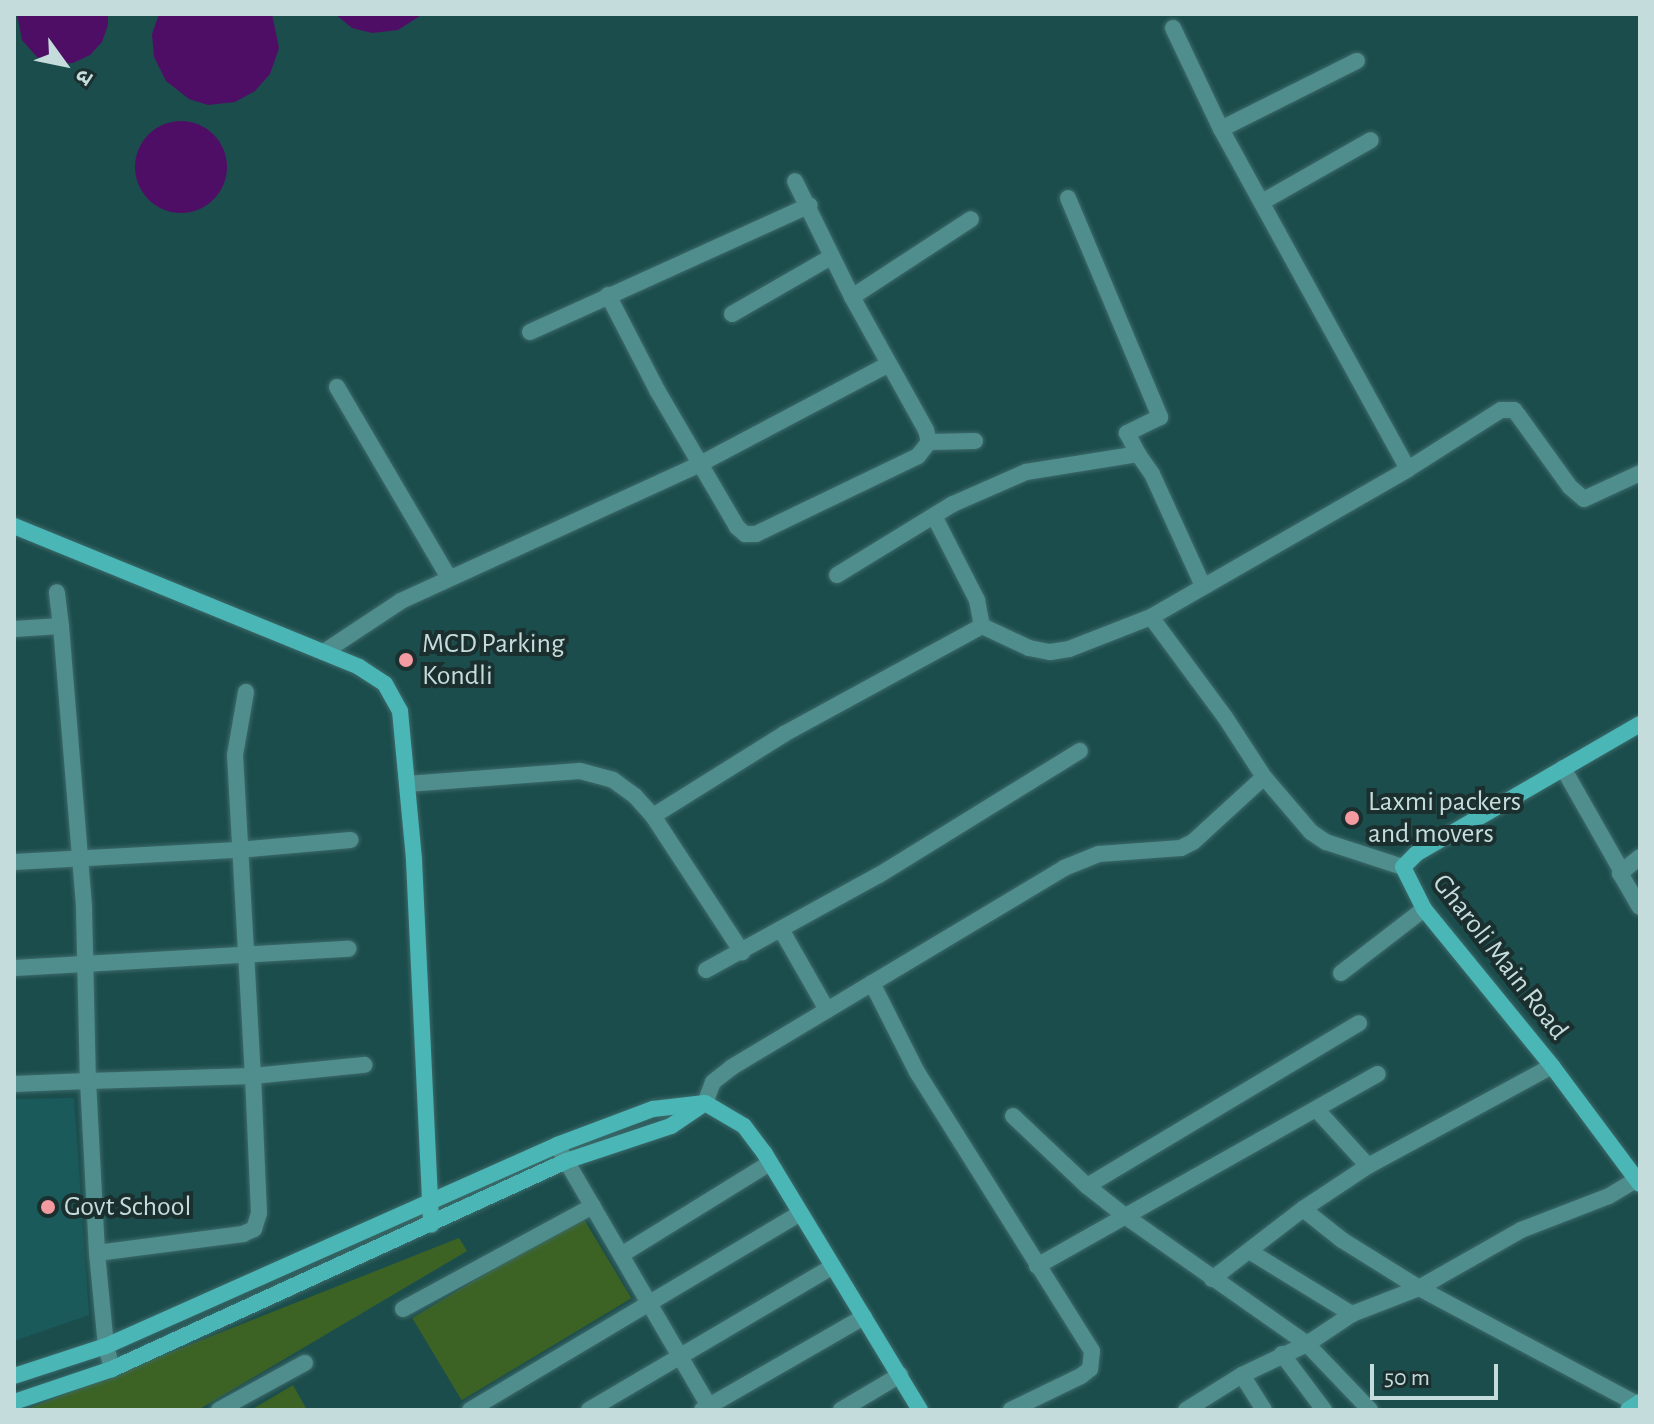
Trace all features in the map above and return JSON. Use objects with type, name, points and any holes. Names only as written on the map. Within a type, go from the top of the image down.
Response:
[{"type":"street","points":[[1173,28],[1221,129],[1408,469]]},
{"type":"street","points":[[1221,129],[1357,61]]},
{"type":"street","points":[[1262,202],[1371,140]]},
{"type":"street","points":[[795,181],[810,205],[831,257],[929,442]]},
{"type":"street","points":[[1068,198],[1160,417],[1127,433],[1152,474],[1203,586]]},
{"type":"street","points":[[530,332],[810,205]]},
{"type":"street","points":[[852,297],[971,219]]},
{"type":"street","points":[[732,314],[831,257]]},
{"type":"street","points":[[608,295],[700,464],[737,527],[745,534],[756,534],[918,456],[929,442]]},
{"type":"street","points":[[324,652],[401,601],[700,464],[887,365]]},
{"type":"street","points":[[337,387],[449,578]]},
{"type":"street","points":[[982,626],[1029,648],[1050,652],[1069,649],[1151,617],[1507,409],[1518,415],[1570,487],[1584,499],[1640,473]]},
{"type":"street","points":[[929,442],[975,441]]},
{"type":"street","points":[[837,575],[935,518],[953,504],[1026,472],[1070,462],[1138,454]]},
{"type":"street","points":[[935,518],[977,600],[982,626]]},
{"type":"street","points":[[14,526],[324,652],[359,667],[385,684],[400,711],[414,860],[431,1225]]},
{"type":"street","points":[[57,592],[80,858],[97,1253],[106,1346],[112,1369]]},
{"type":"street","points":[[1151,617],[1225,717],[1264,777],[1318,838],[1403,867]]},
{"type":"street","points":[[14,629],[61,626]]},
{"type":"street","points":[[653,816],[784,734],[982,626]]},
{"type":"street","points":[[97,1253],[243,1234],[254,1229],[259,1213],[248,956],[238,850],[235,755],[246,692]]},
{"type":"street","name":"Gharoli Main Road","points":[[1638,1182],[1552,1066],[1424,909],[1403,867],[1416,854],[1640,724]]},
{"type":"street","points":[[706,970],[782,931],[1080,751]]},
{"type":"street","points":[[1563,768],[1640,907]]},
{"type":"street","points":[[407,784],[580,771],[613,780],[625,787],[653,816],[742,952]]},
{"type":"street","points":[[14,1402],[112,1369],[566,1161],[671,1126],[705,1103],[713,1082],[732,1067],[1081,859],[1099,854],[1181,848],[1193,842],[1264,777]]},
{"type":"street","points":[[14,862],[238,850],[351,840]]},
{"type":"street","points":[[1621,870],[1640,857]]},
{"type":"street","points":[[1341,973],[1424,909]]},
{"type":"street","points":[[782,931],[827,1010]]},
{"type":"street","points":[[14,968],[348,949]]},
{"type":"street","points":[[872,983],[917,1072],[1092,1351],[1093,1360],[1081,1376],[1011,1410]]},
{"type":"street","points":[[1087,1186],[1359,1023]]},
{"type":"street","points":[[14,1084],[253,1076],[364,1065]]},
{"type":"street","points":[[1212,1279],[1303,1209],[1368,1166],[1552,1066]]},
{"type":"street","points":[[1037,1266],[1378,1074]]},
{"type":"street","points":[[14,1376],[106,1346],[557,1145],[653,1109],[705,1103],[744,1126],[770,1163],[920,1410]]},
{"type":"street","points":[[1316,1109],[1368,1166]]},
{"type":"street","points":[[1013,1116],[1087,1186],[1125,1216],[1307,1344],[1370,1410]]},
{"type":"street","points":[[557,1145],[707,1409],[864,1317]]},
{"type":"street","points":[[621,1255],[770,1163]]},
{"type":"street","points":[[1186,1410],[1208,1404],[1242,1375],[1307,1344],[1352,1314],[1419,1288],[1521,1230],[1638,1182]]},
{"type":"street","points":[[403,1309],[593,1206]]},
{"type":"street","points":[[1303,1209],[1342,1240],[1419,1288],[1635,1405]]},
{"type":"street","points":[[470,1410],[800,1213]]},
{"type":"street","points":[[1249,1251],[1352,1314]]},
{"type":"street","points":[[589,1410],[833,1266]]},
{"type":"street","points":[[1282,1354],[1324,1410]]},
{"type":"street","points":[[219,1410],[305,1363]]},
{"type":"street","points":[[841,1410],[900,1375]]},
{"type":"street","points":[[1242,1375],[1264,1410]]},
{"type":"shaded area","points":[[17,14],[108,14],[108,25],[102,42],[90,55],[73,63],[56,64],[37,57],[22,40]]},
{"type":"shaded area","points":[[159,14],[272,14],[279,48],[270,74],[255,91],[235,102],[208,105],[189,99],[166,81],[154,57],[152,34]]},
{"type":"shaded area","points":[[335,14],[423,14],[398,30],[372,33],[352,28]]},
{"type":"shaded area","points":[[181,121],[207,129],[219,141],[227,167],[219,193],[207,205],[181,213],[155,205],[143,193],[135,167],[143,141],[155,129]]},
{"type":"shaded area","name":"Govt School","points":[[74,1098],[89,1315],[14,1341],[14,1099]]},
{"type":"green space","points":[[582,1216],[631,1298],[462,1400],[412,1318]]},
{"type":"green space","points":[[459,1238],[467,1251],[198,1410],[25,1410]]},
{"type":"green space","points":[[293,1385],[307,1410],[251,1410]]},
{"type":"place","name":"MCD Parking Kondli","points":[[406,660]]},
{"type":"place","name":"Laxmi packers and movers","points":[[1352,818]]},
{"type":"place","name":"Govt School","points":[[48,1207]]}]
